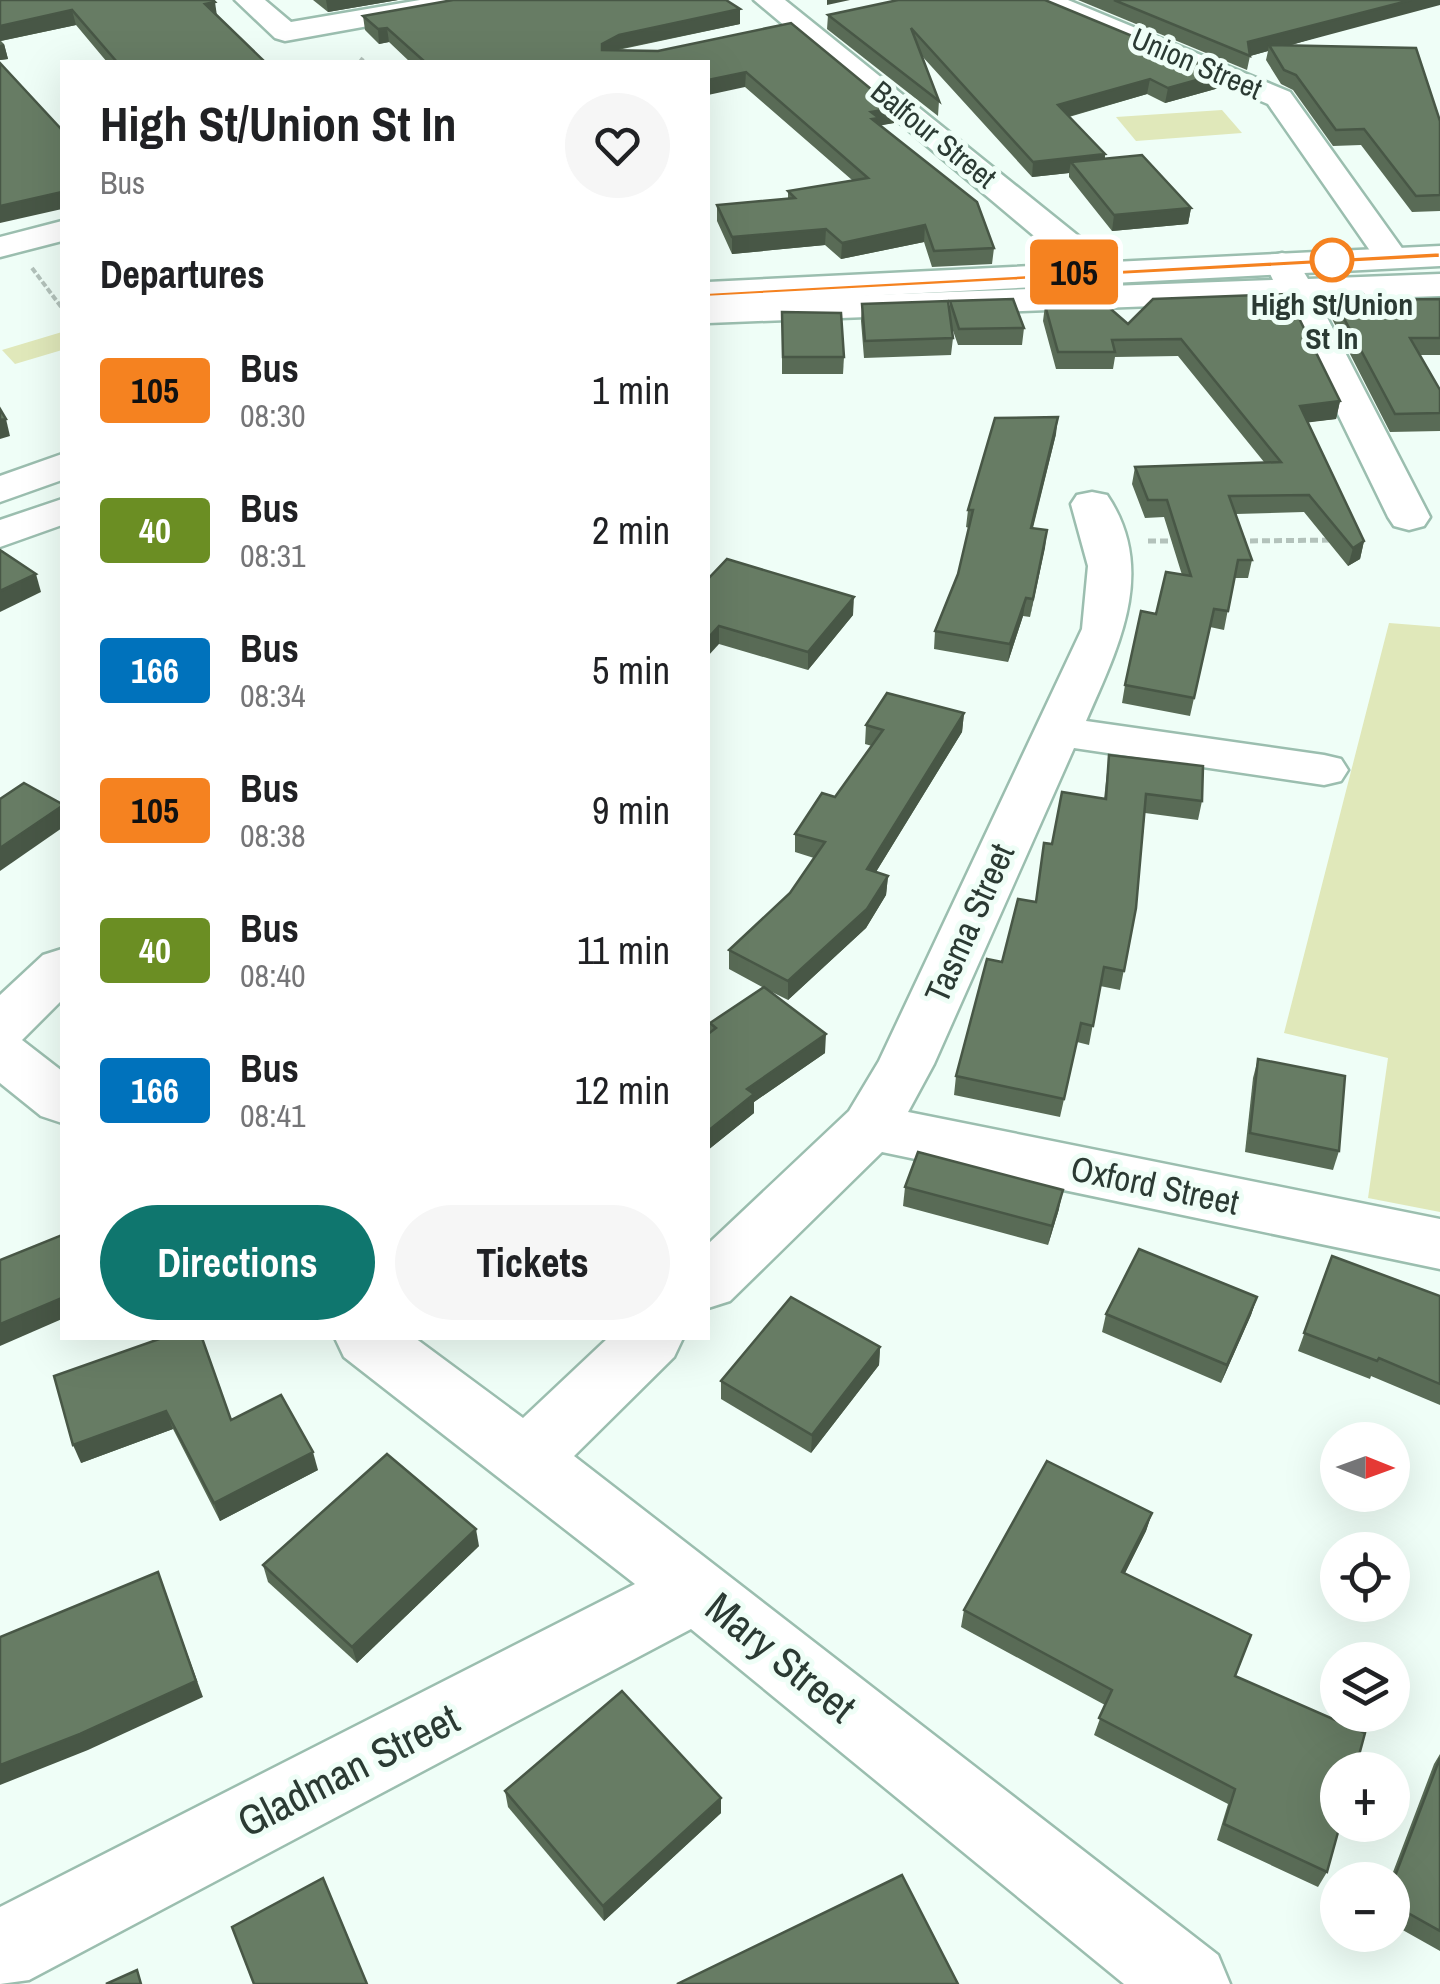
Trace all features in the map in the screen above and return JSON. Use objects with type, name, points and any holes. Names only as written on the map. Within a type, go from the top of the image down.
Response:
[{"type":"street","points":[[249,0],[285,32],[328,28],[468,0]]},
{"type":"street","points":[[295,0],[362,60]]},
{"type":"street","name":"Balfour Street","points":[[768,0],[1090,262],[1096,272]]},
{"type":"street","name":"Union Street","points":[[1044,0],[1279,98],[1392,258]]},
{"type":"street","points":[[6,245],[60,232]]},
{"type":"street","points":[[710,312],[1036,288],[1289,276],[1392,258],[1440,256]]},
{"type":"street","points":[[710,293],[1036,288],[1096,272],[1289,276],[1440,285]]},
{"type":"street","points":[[1289,276],[1410,518]]},
{"type":"street","points":[[0,490],[60,467]]},
{"type":"street","points":[[1,535],[60,512]]},
{"type":"street","name":"Tasma Street","points":[[710,1281],[870,1126],[906,1064],[1109,613],[1113,597],[1100,522]]},
{"type":"street","points":[[1056,731],[1324,770]]},
{"type":"street","points":[[0,1028],[60,970]]},
{"type":"street","points":[[0,1052],[60,1099]]},
{"type":"street","name":"Oxford Street","points":[[870,1126],[1440,1244]]},
{"type":"street","name":"Mary Street","points":[[371,1340],[696,1589],[1189,1984]]},
{"type":"street","points":[[526,1458],[649,1340]]},
{"type":"street","name":"Gladman Street","points":[[0,1950],[696,1589]]},
{"type":"path","points":[[6,245],[60,306]]},
{"type":"path","points":[[1100,522],[1186,541]]},
{"type":"path","points":[[1225,541],[1343,540]]},
{"type":"green space","points":[[1222,110],[1242,133],[1136,141],[1116,117]]},
{"type":"green space","points":[[60,333],[60,351],[15,364],[2,350]]},
{"type":"green space","points":[[1389,623],[1440,627],[1440,1212],[1368,1198],[1388,1058],[1284,1033]]},
{"type":"building","points":[[0,0],[213,0],[205,4],[263,60],[115,60],[72,10],[0,26]]},
{"type":"building","points":[[453,0],[726,0],[740,9],[619,35],[602,44],[602,50],[658,51],[791,23],[894,108],[871,112],[879,118],[872,119],[977,202],[994,248],[934,251],[925,225],[842,243],[826,229],[732,237],[717,205],[795,198],[788,191],[868,178],[746,72],[710,80],[710,60],[423,60],[387,28],[378,29],[363,16]]},
{"type":"building","points":[[898,0],[1045,0],[1222,73],[1168,88],[1150,79],[1058,105],[1105,154],[1033,162],[911,28],[939,101],[828,15]]},
{"type":"building","points":[[1114,0],[1411,0],[1248,42],[1250,56]]},
{"type":"building","points":[[1269,45],[1416,48],[1440,121],[1440,195],[1416,196],[1364,129],[1336,130],[1296,75],[1284,70]]},
{"type":"building","points":[[0,63],[60,128],[60,192],[0,206]]},
{"type":"building","points":[[1142,155],[1191,208],[1114,215],[1071,162]]},
{"type":"building","points":[[1287,294],[1340,401],[1300,406],[1364,541],[1353,548],[1309,495],[1229,496],[1252,560],[1238,560],[1228,611],[1214,609],[1194,698],[1125,685],[1141,611],[1156,614],[1166,572],[1191,576],[1167,500],[1148,500],[1135,467],[1281,462],[1181,339],[1112,340],[1115,352],[1058,352],[1045,305],[1105,304],[1128,324],[1153,299]]},
{"type":"building","points":[[1331,294],[1363,294],[1367,300],[1440,299],[1440,338],[1410,338],[1440,390],[1440,413],[1395,414]]},
{"type":"building","points":[[1013,299],[1024,328],[959,329],[950,301]]},
{"type":"building","points":[[948,301],[953,338],[865,341],[862,304]]},
{"type":"building","points":[[782,312],[841,313],[844,357],[783,357]]},
{"type":"building","points":[[1058,417],[1031,528],[1047,530],[1033,599],[1026,598],[1010,644],[935,631],[958,574],[973,510],[968,510],[995,418]]},
{"type":"building","points":[[0,550],[36,574],[0,591]]},
{"type":"building","points":[[727,559],[854,597],[808,652],[719,626],[710,636],[710,577]]},
{"type":"building","points":[[887,693],[964,713],[867,869],[888,876],[867,909],[788,981],[729,950],[790,893],[825,842],[795,834],[822,793],[835,797],[883,730],[866,725]]},
{"type":"building","points":[[1109,755],[1203,766],[1202,801],[1146,794],[1136,908],[1124,971],[1104,967],[1093,1026],[1081,1023],[1064,1099],[956,1076],[987,959],[1002,962],[1018,899],[1036,902],[1044,843],[1052,844],[1062,792],[1106,799]]},
{"type":"building","points":[[24,783],[60,803],[60,807],[0,848],[0,799]]},
{"type":"building","points":[[764,987],[826,1034],[747,1089],[754,1094],[710,1129],[710,1032],[716,1028],[710,1023]]},
{"type":"building","points":[[1258,1059],[1345,1076],[1339,1151],[1250,1133]]},
{"type":"building","points":[[918,1152],[1063,1190],[1052,1226],[905,1187]]},
{"type":"building","points":[[60,1236],[60,1299],[0,1324],[0,1260]]},
{"type":"building","points":[[1139,1249],[1257,1297],[1227,1365],[1106,1314]]},
{"type":"building","points":[[1332,1256],[1440,1296],[1440,1384],[1304,1333]]},
{"type":"building","points":[[791,1297],[880,1347],[812,1435],[721,1381]]},
{"type":"building","points":[[156,1340],[203,1340],[231,1420],[281,1395],[313,1452],[214,1503],[166,1411],[73,1445],[54,1376]]},
{"type":"building","points":[[387,1454],[476,1529],[352,1647],[263,1565]]},
{"type":"building","points":[[1047,1461],[1152,1513],[1122,1572],[1251,1635],[1235,1676],[1320,1713],[1320,1732],[1365,1733],[1360,1752],[1320,1752],[1320,1842],[1335,1842],[1330,1862],[1320,1862],[1320,1869],[1224,1824],[1235,1789],[1099,1718],[1112,1690],[964,1610]]},
{"type":"building","points":[[158,1572],[196,1681],[80,1734],[0,1765],[0,1637]]},
{"type":"building","points":[[622,1691],[721,1798],[603,1906],[505,1791]]},
{"type":"building","points":[[1440,1758],[1440,1931],[1410,1914],[1410,1862],[1400,1862]]},
{"type":"building","points":[[902,1875],[958,1984],[677,1984]]},
{"type":"building","points":[[323,1878],[367,1984],[254,1984],[232,1927]]},
{"type":"building","points":[[137,1970],[141,1984],[106,1984]]},
{"type":"bus line","name":"105","points":[[710,293],[1440,256]]},
{"type":"place","name":"High St/Union St In","points":[[1332,260]]}]
